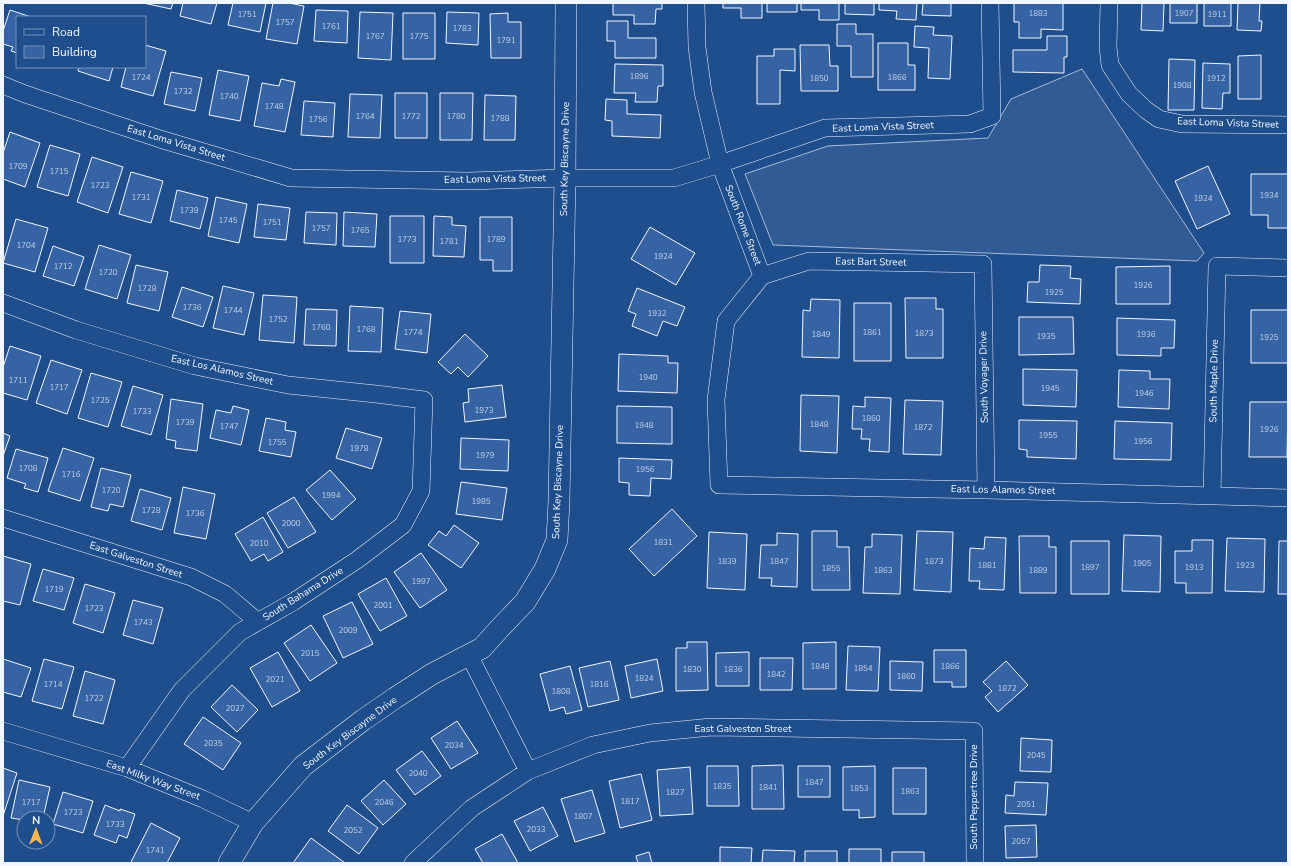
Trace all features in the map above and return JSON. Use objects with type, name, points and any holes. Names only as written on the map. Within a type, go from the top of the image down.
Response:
[{"type":"street","name":"South Key Biscayne Drive","points":[[229,863],[253,823],[303,766],[363,720],[432,674],[482,648],[525,602],[545,569],[557,540],[565,178],[566,3]]},
{"type":"street","name":"South Rome Street","points":[[696,3],[697,47],[703,92],[720,164],[762,276],[726,321],[716,400],[719,485]]},
{"type":"street","name":"East Loma Vista Street","points":[[3,85],[25,94],[160,139],[291,178],[468,181],[565,178],[674,178],[825,128],[970,124],[992,116],[990,3]]},
{"type":"street","name":"East Loma Vista Street","points":[[1109,3],[1108,47],[1110,65],[1129,94],[1146,110],[1159,119],[1182,124],[1288,125]]},
{"type":"street","name":"East Bart Street","points":[[762,276],[808,261],[983,264]]},
{"type":"street","name":"South Voyager Drive","points":[[983,264],[986,490]]},
{"type":"street","name":"South Maple Drive","points":[[1212,496],[1217,266],[1288,268]]},
{"type":"street","name":"East Los Alamos Street","points":[[3,303],[76,330],[195,366],[288,385],[424,400]]},
{"type":"street","name":"South Bahama Drive","points":[[127,768],[182,690],[240,632],[293,602],[357,560],[403,525],[421,491],[424,400]]},
{"type":"street","name":"East Los Alamos Street","points":[[719,485],[1288,498]]},
{"type":"street","name":"East Galveston Street","points":[[3,518],[191,578],[225,594],[258,622]]},
{"type":"street","points":[[413,863],[472,808],[528,771],[469,655]]},
{"type":"street","name":"East Galveston Street","points":[[528,771],[593,745],[650,733],[711,727],[974,731]]},
{"type":"street","name":"East Milky Way Street","points":[[3,731],[127,768],[203,799],[253,823]]},
{"type":"street","name":"South Peppertree Drive","points":[[974,731],[975,863]]},
{"type":"shaded area","points":[[1082,69],[1204,253],[1197,261],[773,245],[745,174],[828,146],[988,138],[1011,99]]},
{"type":"building","points":[[143,3],[173,3],[171,9]]},
{"type":"building","points":[[183,3],[217,3],[211,24],[180,16]]},
{"type":"building","points":[[233,3],[266,3],[260,32],[228,25]]},
{"type":"building","points":[[273,3],[289,3],[304,6],[297,44],[266,39]]},
{"type":"building","points":[[613,3],[662,3],[662,9],[656,9],[655,24],[634,24],[634,15],[613,15]]},
{"type":"building","points":[[723,3],[762,3],[762,18],[741,18],[741,8],[723,8]]},
{"type":"building","points":[[767,3],[797,3],[797,12],[767,12]]},
{"type":"building","points":[[801,3],[839,3],[839,20],[819,20],[819,10],[801,10]]},
{"type":"building","points":[[845,3],[874,3],[874,15],[845,14]]},
{"type":"building","points":[[879,3],[917,3],[916,20],[896,19],[897,11],[879,10]]},
{"type":"building","points":[[923,3],[951,3],[951,16],[922,15]]},
{"type":"building","points":[[1014,3],[1063,3],[1063,30],[1041,29],[1041,38],[1019,38],[1019,22],[1014,22]]},
{"type":"building","points":[[1142,3],[1164,3],[1163,31],[1141,30]]},
{"type":"building","points":[[1170,3],[1197,3],[1197,23],[1170,23]]},
{"type":"building","points":[[1204,3],[1231,3],[1231,26],[1204,26]]},
{"type":"building","points":[[1238,3],[1260,3],[1259,21],[1262,21],[1261,31],[1237,30]]},
{"type":"building","points":[[10,10],[28,16],[16,16],[16,53],[11,51],[13,47],[3,44],[3,31]]},
{"type":"building","points":[[316,10],[348,11],[347,43],[314,41]]},
{"type":"building","points":[[360,12],[393,13],[391,60],[358,58]]},
{"type":"building","points":[[447,12],[479,13],[478,45],[446,43]]},
{"type":"building","points":[[403,13],[435,13],[435,59],[403,59]]},
{"type":"building","points":[[508,13],[508,22],[521,22],[521,58],[491,58],[490,14]]},
{"type":"building","points":[[607,21],[628,21],[628,38],[656,38],[656,58],[615,58],[615,41],[607,41]]},
{"type":"building","points":[[837,24],[856,24],[856,34],[873,34],[873,77],[851,77],[851,46],[837,46]]},
{"type":"building","points":[[915,26],[934,27],[933,35],[952,36],[950,79],[928,78],[929,48],[914,47]]},
{"type":"building","points":[[1047,36],[1067,36],[1067,57],[1064,57],[1064,73],[1013,72],[1013,50],[1047,50]]},
{"type":"building","points":[[878,43],[908,43],[908,65],[915,65],[915,90],[878,90]]},
{"type":"building","points":[[146,45],[166,51],[153,96],[121,87],[126,68],[146,68]]},
{"type":"building","points":[[800,45],[829,45],[830,66],[838,66],[838,91],[801,91]]},
{"type":"building","points":[[774,49],[795,49],[795,71],[780,70],[780,104],[757,104],[757,56],[774,56]]},
{"type":"building","points":[[1261,55],[1261,99],[1238,99],[1238,56]]},
{"type":"building","points":[[1169,59],[1195,60],[1194,110],[1168,110]]},
{"type":"building","points":[[1203,63],[1230,64],[1230,93],[1223,93],[1222,109],[1202,108]]},
{"type":"building","points":[[615,64],[663,65],[663,86],[658,86],[657,102],[635,102],[636,93],[614,93]]},
{"type":"building","points":[[79,68],[113,68],[109,81],[78,71]]},
{"type":"building","points":[[218,70],[249,76],[240,121],[209,115]]},
{"type":"building","points":[[171,72],[202,78],[195,111],[164,104]]},
{"type":"building","points":[[281,79],[295,82],[285,132],[254,126],[262,83],[279,86]]},
{"type":"building","points":[[395,93],[427,93],[427,138],[395,138]]},
{"type":"building","points":[[440,93],[473,93],[472,140],[440,140]]},
{"type":"building","points":[[350,94],[382,95],[380,138],[348,137]]},
{"type":"building","points":[[485,95],[516,96],[515,140],[484,140]]},
{"type":"building","points":[[606,99],[627,100],[627,114],[661,115],[660,138],[612,136],[612,121],[605,120]]},
{"type":"building","points":[[304,101],[335,103],[333,137],[301,135]]},
{"type":"building","points":[[10,132],[40,143],[25,187],[3,179],[3,153]]},
{"type":"building","points":[[50,145],[80,154],[68,196],[37,187]]},
{"type":"building","points":[[92,157],[123,167],[108,213],[77,202]]},
{"type":"building","points":[[1208,166],[1230,214],[1197,229],[1175,181]]},
{"type":"building","points":[[131,172],[163,181],[151,223],[119,214]]},
{"type":"building","points":[[1251,174],[1288,174],[1288,228],[1268,228],[1268,215],[1251,215]]},
{"type":"building","points":[[177,190],[208,198],[200,229],[170,221]]},
{"type":"building","points":[[216,197],[247,204],[239,243],[208,236]]},
{"type":"building","points":[[258,204],[290,208],[286,240],[254,237]]},
{"type":"building","points":[[306,212],[337,213],[336,245],[304,243]]},
{"type":"building","points":[[344,212],[377,214],[375,247],[343,246]]},
{"type":"building","points":[[390,216],[424,216],[424,263],[390,263]]},
{"type":"building","points":[[434,216],[452,217],[452,225],[466,226],[464,257],[433,256]]},
{"type":"building","points":[[480,217],[512,217],[512,271],[493,271],[493,260],[480,260]]},
{"type":"building","points":[[16,219],[48,228],[35,272],[3,263]]},
{"type":"building","points":[[650,227],[695,253],[676,285],[631,259]]},
{"type":"building","points":[[99,245],[131,255],[117,299],[85,289]]},
{"type":"building","points":[[53,246],[84,257],[74,286],[43,276]]},
{"type":"building","points":[[136,265],[168,272],[159,311],[127,303]]},
{"type":"building","points":[[1040,265],[1071,266],[1070,278],[1081,279],[1080,304],[1027,302],[1028,282],[1039,282]]},
{"type":"building","points":[[1170,266],[1170,304],[1116,304],[1116,267]]},
{"type":"building","points":[[223,286],[254,293],[244,335],[213,328]]},
{"type":"building","points":[[182,287],[213,297],[203,327],[172,317]]},
{"type":"building","points":[[637,288],[685,307],[677,326],[663,321],[657,336],[632,326],[636,314],[628,311]]},
{"type":"building","points":[[263,295],[297,297],[294,343],[259,340]]},
{"type":"building","points":[[905,298],[936,298],[936,309],[943,309],[943,358],[906,358]]},
{"type":"building","points":[[811,299],[840,300],[839,358],[802,357],[803,310],[810,311]]},
{"type":"building","points":[[854,303],[891,303],[891,361],[854,361]]},
{"type":"building","points":[[350,306],[383,308],[381,352],[348,351]]},
{"type":"building","points":[[306,309],[337,310],[336,346],[304,345]]},
{"type":"building","points":[[1251,310],[1288,310],[1288,363],[1251,363]]},
{"type":"building","points":[[400,311],[431,314],[427,353],[395,349]]},
{"type":"building","points":[[1019,317],[1073,317],[1074,354],[1019,355]]},
{"type":"building","points":[[1117,318],[1175,320],[1174,348],[1161,348],[1161,356],[1117,355]]},
{"type":"building","points":[[465,334],[488,356],[468,377],[458,367],[451,374],[438,362]]},
{"type":"building","points":[[10,346],[41,356],[27,400],[3,393],[3,367]]},
{"type":"building","points":[[619,354],[668,356],[668,363],[678,363],[677,393],[618,391]]},
{"type":"building","points":[[51,360],[82,370],[67,414],[36,403]]},
{"type":"building","points":[[1023,369],[1077,370],[1076,407],[1023,405]]},
{"type":"building","points":[[1119,370],[1150,371],[1150,379],[1170,379],[1169,409],[1118,407]]},
{"type":"building","points":[[91,373],[122,382],[108,427],[78,418]]},
{"type":"building","points":[[502,385],[506,417],[465,422],[463,403],[469,402],[468,389]]},
{"type":"building","points":[[133,386],[163,395],[151,435],[121,426]]},
{"type":"building","points":[[801,395],[839,396],[837,453],[800,451]]},
{"type":"building","points":[[865,397],[891,398],[889,452],[869,451],[870,439],[861,439],[862,429],[852,429],[853,406],[865,407]]},
{"type":"building","points":[[171,399],[203,404],[197,451],[175,448],[176,441],[166,439]]},
{"type":"building","points":[[905,400],[943,401],[941,455],[903,454]]},
{"type":"building","points":[[1250,402],[1288,402],[1287,457],[1249,457]]},
{"type":"building","points":[[233,406],[249,410],[241,445],[210,438],[216,410],[231,413]]},
{"type":"building","points":[[617,406],[672,407],[672,444],[617,443]]},
{"type":"building","points":[[266,418],[286,422],[285,430],[296,432],[291,457],[259,451]]},
{"type":"building","points":[[1019,420],[1077,421],[1076,459],[1027,457],[1027,450],[1019,449]]},
{"type":"building","points":[[1115,421],[1172,423],[1171,460],[1114,459]]},
{"type":"building","points":[[346,428],[382,438],[372,469],[336,458]]},
{"type":"building","points":[[3,433],[10,436],[3,456]]},
{"type":"building","points":[[461,438],[509,440],[508,471],[460,469]]},
{"type":"building","points":[[63,448],[94,458],[80,501],[48,491]]},
{"type":"building","points":[[16,449],[48,458],[38,492],[24,488],[26,484],[7,478]]},
{"type":"building","points":[[619,458],[672,460],[671,479],[651,478],[650,496],[629,495],[629,483],[619,482]]},
{"type":"building","points":[[101,468],[131,475],[123,507],[110,504],[108,511],[91,507]]},
{"type":"building","points":[[330,470],[356,499],[332,520],[306,490]]},
{"type":"building","points":[[461,482],[507,488],[502,520],[456,514]]},
{"type":"building","points":[[183,487],[215,494],[206,539],[174,533]]},
{"type":"building","points":[[140,489],[171,498],[162,530],[131,521]]},
{"type":"building","points":[[294,497],[316,532],[288,548],[267,513]]},
{"type":"building","points":[[672,509],[697,536],[654,576],[629,549]]},
{"type":"building","points":[[263,517],[283,552],[268,561],[264,554],[251,561],[235,534]]},
{"type":"building","points":[[454,525],[479,543],[461,568],[428,545],[439,531],[446,536]]},
{"type":"building","points":[[812,531],[837,531],[837,547],[849,547],[850,590],[812,590]]},
{"type":"building","points":[[917,531],[953,532],[951,592],[914,590]]},
{"type":"building","points":[[709,532],[747,534],[745,590],[707,588]]},
{"type":"building","points":[[777,533],[798,534],[797,587],[771,586],[772,578],[759,578],[761,545],[777,545]]},
{"type":"building","points":[[872,534],[902,535],[900,594],[863,593],[865,547],[872,547]]},
{"type":"building","points":[[1124,535],[1161,536],[1160,592],[1122,591]]},
{"type":"building","points":[[1019,536],[1049,536],[1049,547],[1056,547],[1056,593],[1020,593]]},
{"type":"building","points":[[985,537],[1006,538],[1004,590],[979,589],[980,581],[969,581],[970,548],[984,549]]},
{"type":"building","points":[[1227,538],[1265,539],[1264,592],[1225,591]]},
{"type":"building","points":[[1192,540],[1213,540],[1212,593],[1186,593],[1186,583],[1175,583],[1175,551],[1192,551]]},
{"type":"building","points":[[1071,541],[1109,541],[1109,594],[1071,594]]},
{"type":"building","points":[[1279,541],[1288,541],[1288,594],[1278,594]]},
{"type":"building","points":[[421,553],[447,590],[420,608],[394,572]]},
{"type":"building","points":[[3,556],[31,564],[20,605],[3,601]]},
{"type":"building","points":[[43,569],[74,578],[64,610],[33,601]]},
{"type":"building","points":[[386,578],[407,616],[380,631],[358,594]]},
{"type":"building","points":[[85,584],[115,593],[103,633],[73,623]]},
{"type":"building","points":[[133,600],[163,608],[153,644],[123,635]]},
{"type":"building","points":[[352,602],[373,644],[343,658],[323,616]]},
{"type":"building","points":[[311,625],[337,663],[310,681],[284,643]]},
{"type":"building","points":[[687,642],[707,642],[708,690],[676,691],[676,648],[687,648]]},
{"type":"building","points":[[836,642],[836,689],[803,689],[803,643]]},
{"type":"building","points":[[848,646],[880,647],[878,691],[846,690]]},
{"type":"building","points":[[934,650],[966,650],[966,687],[952,687],[952,682],[934,682]]},
{"type":"building","points":[[278,652],[300,691],[272,707],[250,668]]},
{"type":"building","points":[[749,652],[749,686],[716,686],[716,653]]},
{"type":"building","points":[[760,658],[793,658],[792,690],[760,690]]},
{"type":"building","points":[[3,659],[31,668],[21,697],[3,692]]},
{"type":"building","points":[[44,659],[74,667],[62,709],[32,701]]},
{"type":"building","points":[[657,659],[663,691],[631,698],[625,666]]},
{"type":"building","points":[[610,661],[619,700],[588,707],[579,668]]},
{"type":"building","points":[[890,661],[923,662],[922,691],[890,690]]},
{"type":"building","points":[[1006,661],[1028,685],[998,712],[985,697],[992,691],[983,682]]},
{"type":"building","points":[[570,666],[582,710],[566,714],[564,707],[550,711],[540,674]]},
{"type":"building","points":[[85,671],[115,680],[103,724],[73,716]]},
{"type":"building","points":[[232,685],[258,710],[237,732],[211,707]]},
{"type":"building","points":[[203,717],[241,743],[223,770],[184,744]]},
{"type":"building","points":[[457,721],[478,753],[451,769],[431,738]]},
{"type":"building","points":[[1021,738],[1052,740],[1051,772],[1020,771]]},
{"type":"building","points":[[422,751],[441,776],[415,795],[396,770]]},
{"type":"building","points":[[783,765],[784,809],[752,809],[752,766]]},
{"type":"building","points":[[707,766],[738,766],[739,806],[707,806]]},
{"type":"building","points":[[798,766],[830,766],[830,797],[798,797]]},
{"type":"building","points":[[875,766],[875,817],[859,818],[859,810],[843,810],[843,767]]},
{"type":"building","points":[[690,767],[693,814],[660,816],[657,770]]},
{"type":"building","points":[[3,768],[17,773],[3,816]]},
{"type":"building","points":[[893,768],[926,768],[926,814],[893,814]]},
{"type":"building","points":[[641,774],[652,820],[620,828],[609,781]]},
{"type":"building","points":[[19,780],[50,787],[45,810],[16,810],[16,819],[11,818]]},
{"type":"building","points":[[384,780],[406,804],[383,825],[361,801]]},
{"type":"building","points":[[1015,782],[1048,783],[1046,815],[1005,813],[1006,795],[1014,796]]},
{"type":"building","points":[[592,790],[605,833],[575,842],[561,799]]},
{"type":"building","points":[[63,792],[93,801],[83,833],[56,825],[56,814]]},
{"type":"building","points":[[105,805],[120,811],[120,809],[135,814],[127,838],[119,835],[116,843],[94,835]]},
{"type":"building","points":[[347,805],[378,828],[359,854],[328,831]]},
{"type":"building","points":[[543,807],[558,836],[530,851],[514,821]]},
{"type":"building","points":[[151,823],[180,838],[167,863],[133,863],[131,862]]},
{"type":"building","points":[[1036,825],[1037,857],[1006,858],[1005,826]]},
{"type":"building","points":[[502,834],[518,863],[483,863],[475,849]]},
{"type":"building","points":[[311,838],[345,863],[293,863]]},
{"type":"building","points":[[720,847],[752,848],[751,863],[720,863]]},
{"type":"building","points":[[849,849],[881,849],[881,863],[849,863]]},
{"type":"building","points":[[763,850],[795,851],[794,863],[762,863]]},
{"type":"building","points":[[805,851],[837,851],[837,863],[805,863]]},
{"type":"building","points":[[649,852],[652,863],[638,863],[636,856]]},
{"type":"building","points":[[892,852],[924,852],[924,863],[892,863]]}]
